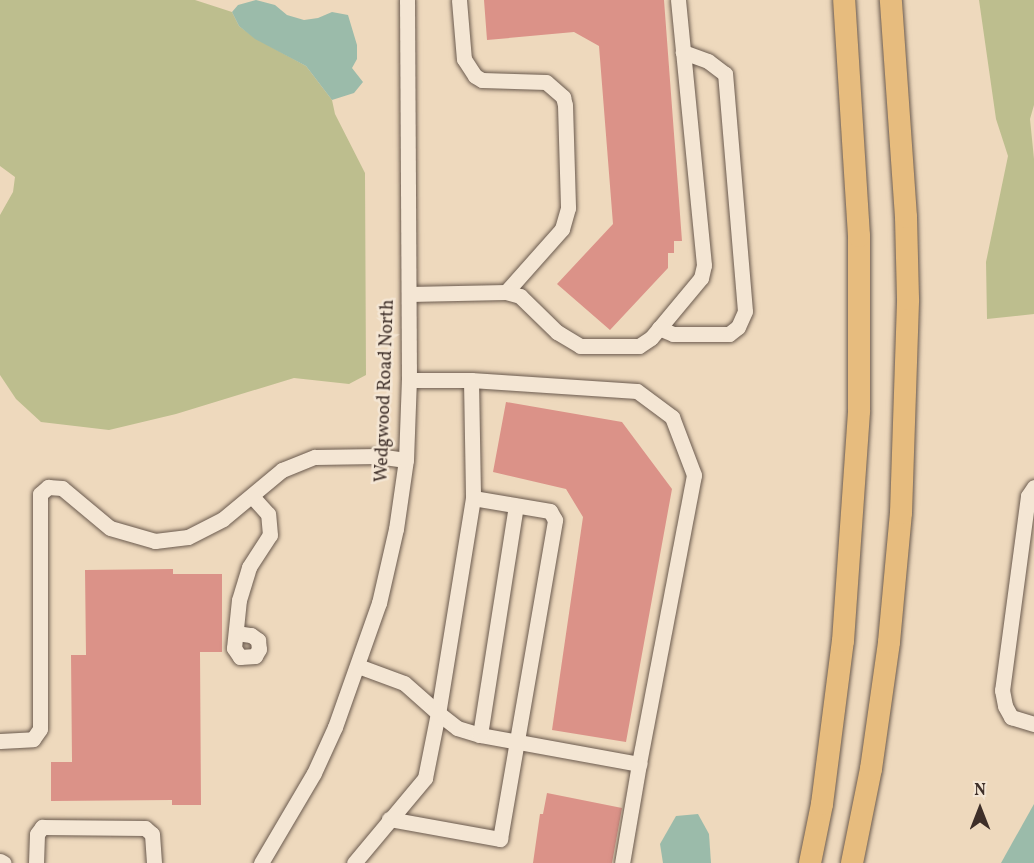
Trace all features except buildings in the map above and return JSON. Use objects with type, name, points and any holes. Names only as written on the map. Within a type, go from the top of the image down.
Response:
[{"type":"highway","points":[[810,863],[822,804],[843,641],[860,411],[860,236],[844,0]]},
{"type":"highway","points":[[866,863],[879,792],[901,513],[908,299],[906,205],[891,0]]},
{"type":"highway","points":[[852,863],[871,769],[892,609]]},
{"type":"highway","points":[[801,863],[822,804]]},
{"type":"street","name":"Wedgwood Road North","points":[[261,863],[314,773],[358,666],[380,603],[396,529],[406,460],[409,380],[407,0]]},
{"type":"street","points":[[459,0],[462,51],[475,76],[483,80],[546,82],[563,97],[565,105],[568,208],[561,228],[506,292]]},
{"type":"street","points":[[409,294],[506,292],[520,296],[557,332],[580,346],[639,346],[651,338],[701,278],[704,266],[678,0]]},
{"type":"street","points":[[659,328],[673,334],[729,334],[738,327],[745,310],[725,74],[708,61],[683,52]]},
{"type":"street","points":[[409,380],[471,380],[638,391],[672,417],[694,475],[622,863]]},
{"type":"street","points":[[354,863],[425,778],[438,713],[473,498],[471,380]]},
{"type":"street","points":[[0,741],[33,739],[40,729],[40,494],[48,487],[62,488],[110,528],[155,541],[188,537],[223,519],[282,470],[315,457],[377,456],[406,460]]},
{"type":"street","points":[[1034,487],[1028,496],[1002,690],[1005,706],[1011,717],[1034,723]]},
{"type":"street","points":[[236,633],[239,600],[249,567],[270,535],[268,514],[252,496]]},
{"type":"street","points":[[389,819],[500,839],[555,520],[550,511],[473,498]]},
{"type":"street","points":[[480,735],[516,506]]},
{"type":"street","points":[[358,666],[404,683],[457,728],[516,743],[639,764]]},
{"type":"street","points":[[36,863],[37,834],[42,827],[145,828],[152,834],[154,863]]},
{"type":"street","points":[[0,861],[4,863]]},
{"type":"green space","points":[[0,0],[195,0],[232,12],[239,26],[255,38],[306,66],[332,100],[335,114],[365,173],[366,375],[349,384],[294,378],[176,414],[109,430],[41,422],[16,399],[0,375],[0,215],[13,192],[15,177],[0,166]]},
{"type":"green space","points":[[979,0],[1034,0],[1034,105],[1030,119],[1034,159],[1034,314],[987,319],[986,262],[1008,156],[996,119]]},
{"type":"shaded area","points":[[256,0],[275,5],[287,15],[304,20],[318,18],[332,12],[348,15],[357,45],[357,59],[352,68],[363,82],[354,93],[332,100],[306,66],[255,39],[239,26],[232,12],[238,5]]},
{"type":"shaded area","points":[[1034,804],[1034,863],[1001,863]]},
{"type":"shaded area","points":[[698,814],[709,834],[711,863],[663,863],[660,844],[676,816]]}]
